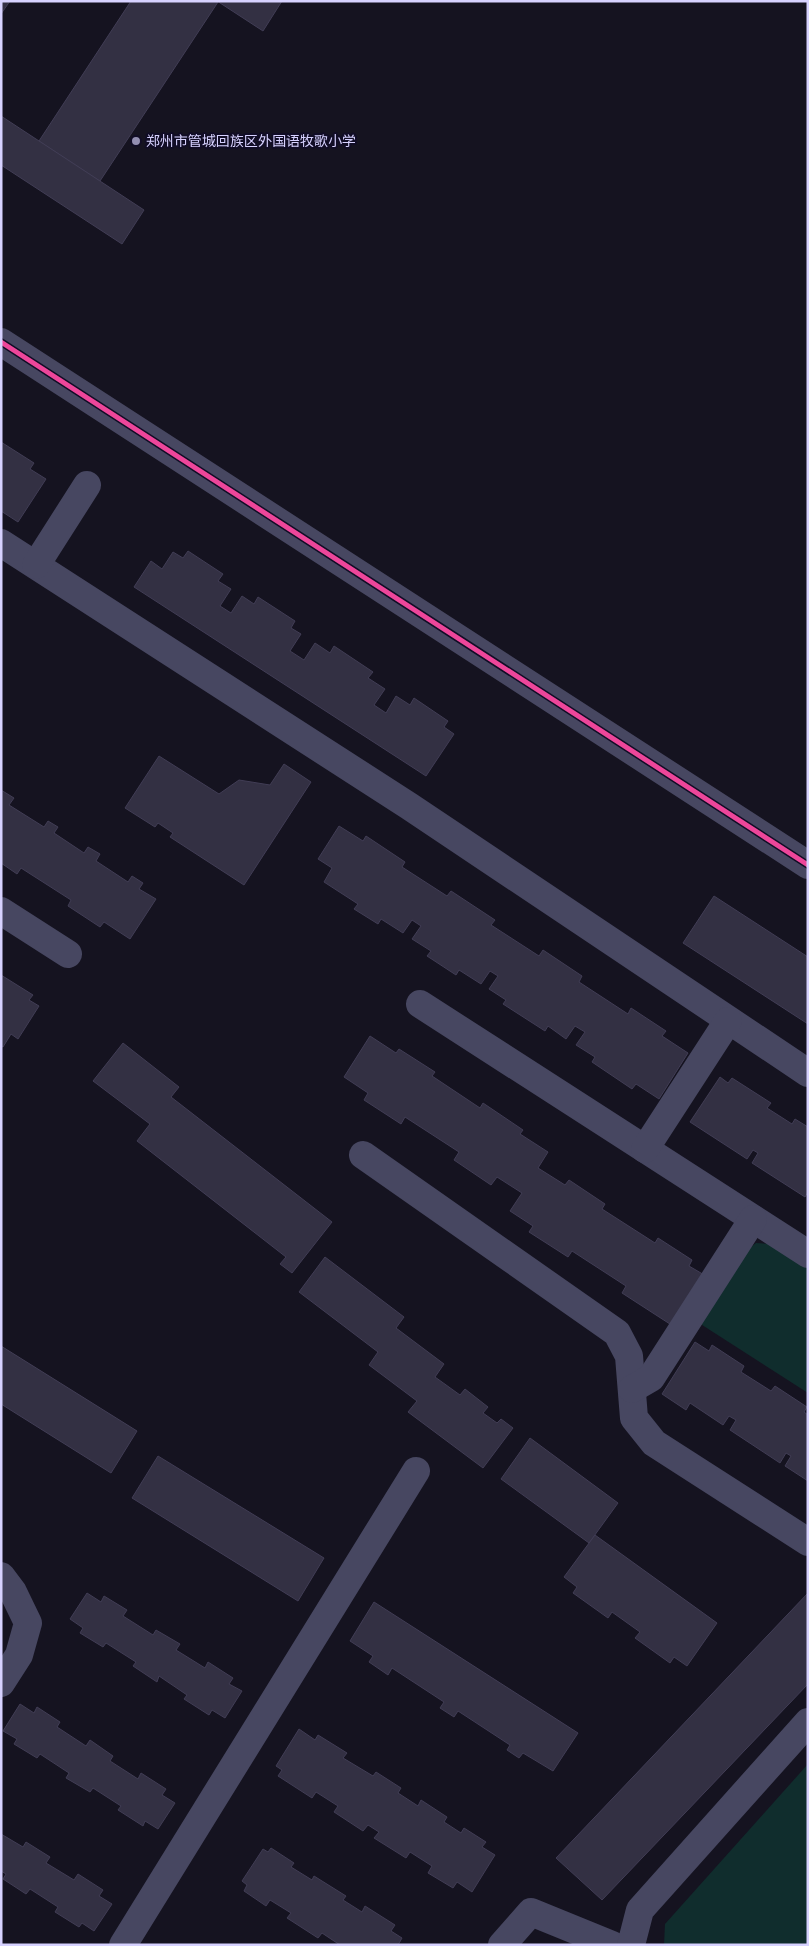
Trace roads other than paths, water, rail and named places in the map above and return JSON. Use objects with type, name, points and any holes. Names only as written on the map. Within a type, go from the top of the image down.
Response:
[{"type":"street","points":[[1,342],[808,865]]},
{"type":"street","points":[[36,564],[87,485]]},
{"type":"street","points":[[1,543],[409,806],[808,1073]]},
{"type":"street","points":[[1,911],[68,954]]},
{"type":"street","points":[[420,1004],[808,1254]]},
{"type":"street","points":[[646,1150],[728,1021]]},
{"type":"street","points":[[363,1155],[617,1333],[629,1356],[634,1418],[654,1443],[808,1542]]},
{"type":"street","points":[[632,1389],[651,1378],[753,1219]]},
{"type":"street","points":[[123,1945],[416,1471]]},
{"type":"street","points":[[1,1576],[13,1592],[28,1623],[19,1656],[1,1683]]},
{"type":"street","points":[[631,1945],[640,1910],[808,1722]]},
{"type":"street","points":[[502,1945],[531,1912],[612,1945]]},
{"type":"place","name":"郑州市管城回族区外国语牧歌小学","points":[[136,141]]}]
